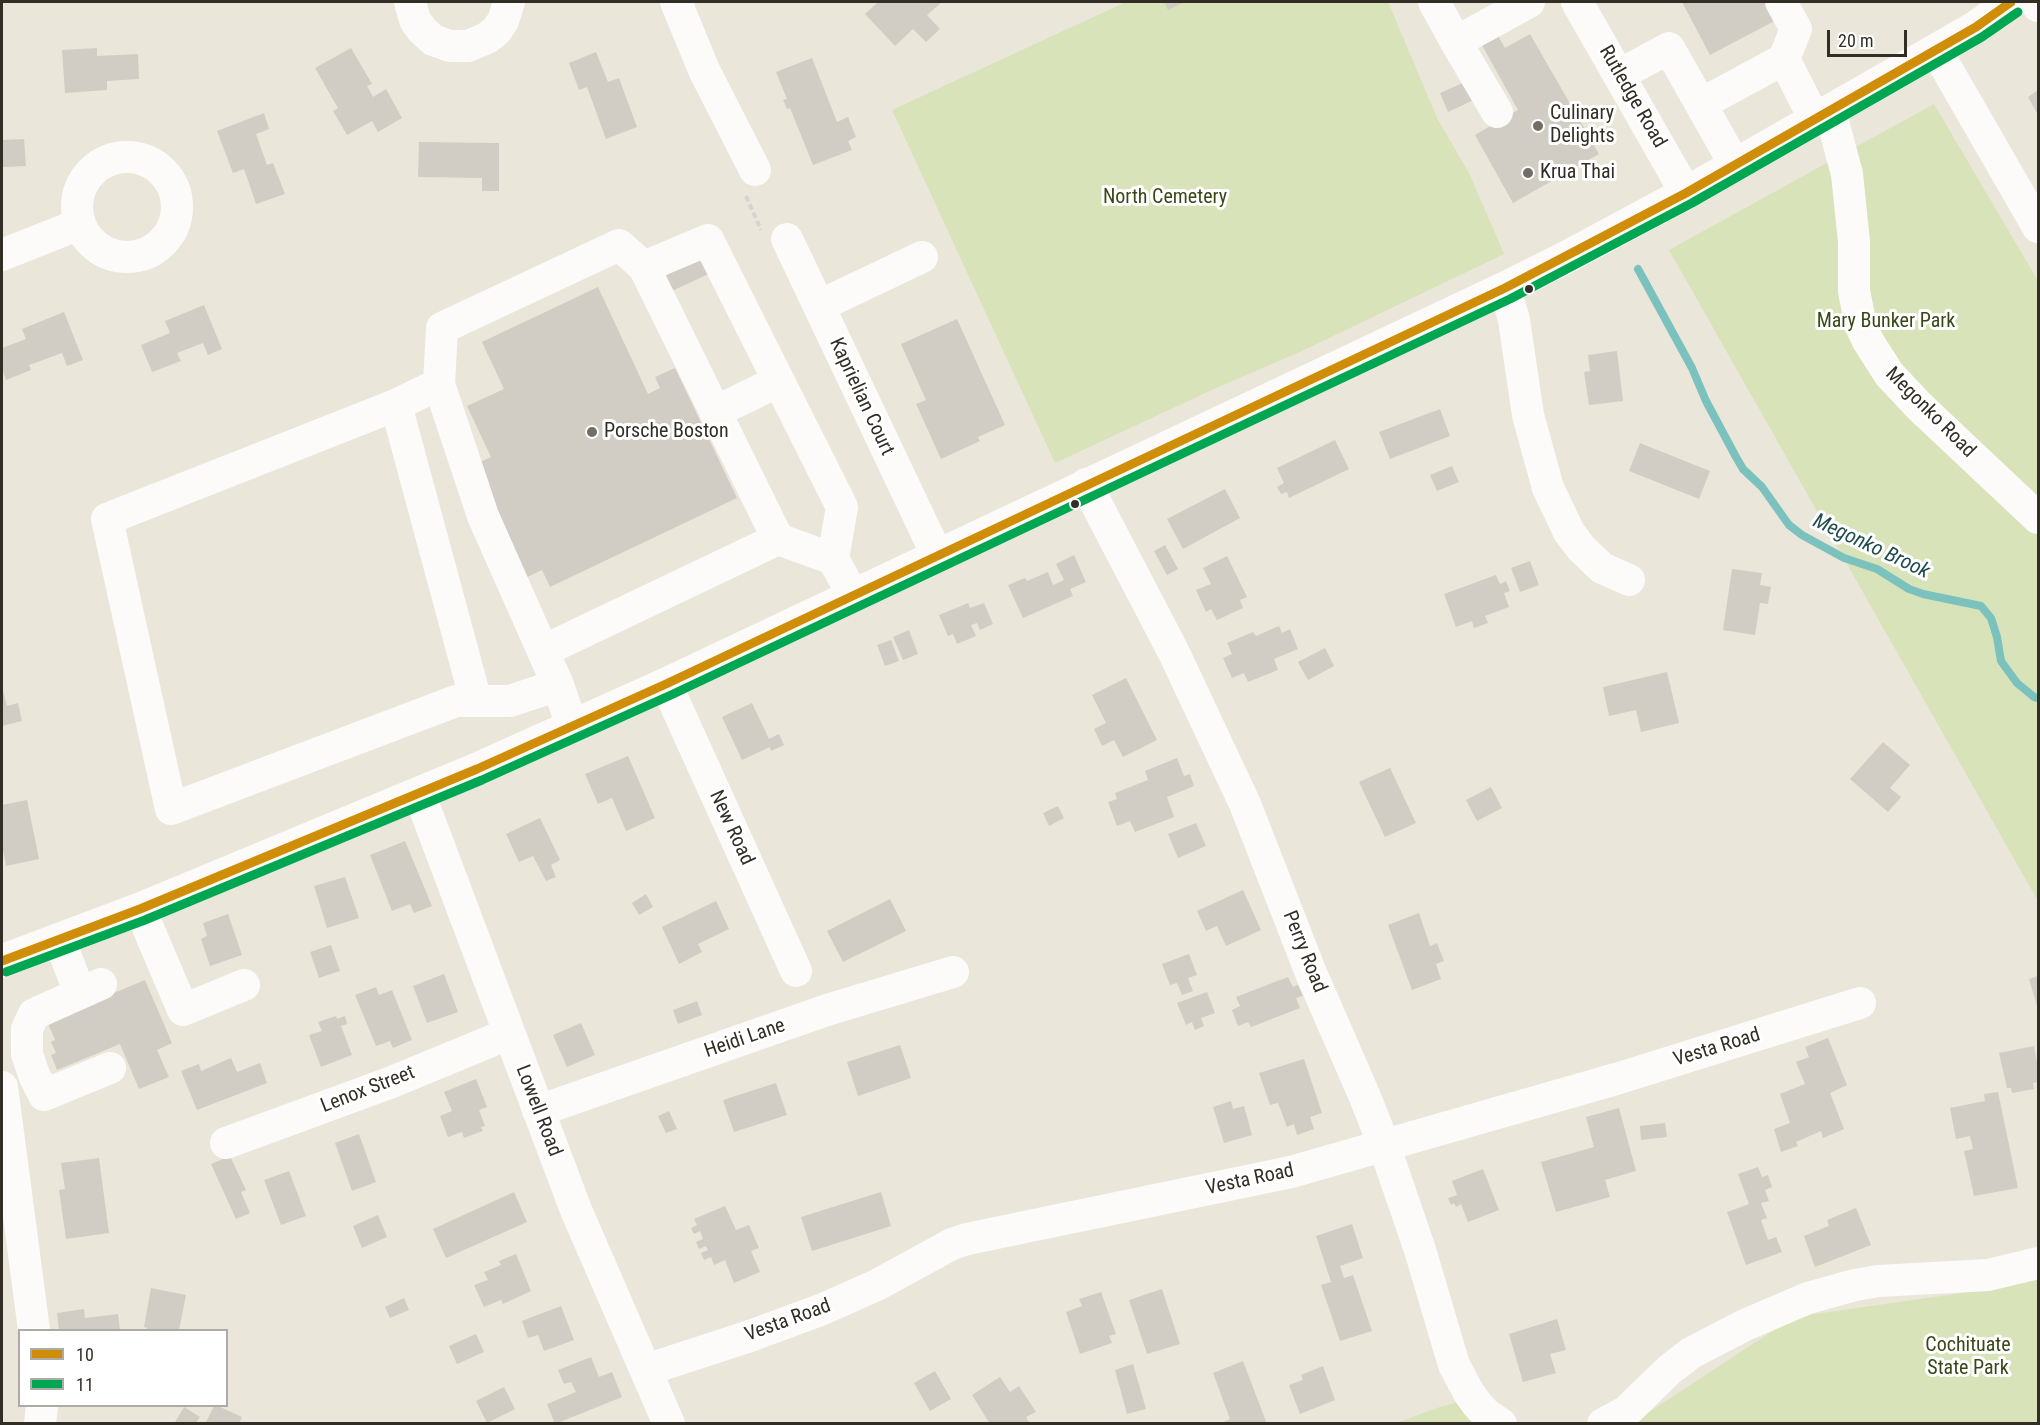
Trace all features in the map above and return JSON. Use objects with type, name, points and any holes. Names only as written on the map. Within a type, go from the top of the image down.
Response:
[{"type":"main road","points":[[2,961],[140,909],[419,793],[666,684],[1505,288],[1686,193],[1976,27],[2011,2]]},
{"type":"street","points":[[410,2],[415,20],[422,30],[433,40],[450,46],[468,46],[487,38],[503,21],[509,2]]},
{"type":"street","points":[[676,2],[704,70],[755,170]]},
{"type":"street","points":[[1434,2],[1497,112]]},
{"type":"street","name":"Rutledge Road","points":[[1577,2],[1686,193]]},
{"type":"street","points":[[1701,104],[1784,59],[1796,29],[1781,2]]},
{"type":"street","points":[[2036,2],[2038,6]]},
{"type":"street","points":[[1456,42],[1523,3]]},
{"type":"street","points":[[1619,75],[1669,48],[1735,165]]},
{"type":"street","points":[[1936,50],[2038,227]]},
{"type":"street","name":"Megonko Road","points":[[1784,59],[1823,115],[1847,174],[1854,242],[1854,291],[1861,326],[1868,341],[1889,374],[1919,406],[2038,518]]},
{"type":"street","points":[[2,255],[80,224]]},
{"type":"street","name":"Kaprielian Court","points":[[787,239],[937,555]]},
{"type":"street","points":[[644,267],[708,240],[842,507],[833,559],[853,595]]},
{"type":"street","points":[[572,726],[558,685],[483,516],[439,384],[442,328],[619,245],[644,267],[778,539],[833,559]]},
{"type":"street","points":[[819,306],[922,257]]},
{"type":"street","points":[[1505,288],[1516,328],[1528,415],[1548,488],[1569,532],[1581,548],[1602,568],[1629,580]]},
{"type":"street","points":[[715,412],[779,381]]},
{"type":"street","points":[[439,384],[396,405],[107,519],[171,809],[456,700],[510,701],[558,685]]},
{"type":"street","points":[[396,405],[476,701]]},
{"type":"street","name":"Perry Road","points":[[1086,484],[1174,653],[1245,804],[1311,973],[1384,1145],[1420,1250],[1454,1365],[1468,1393],[1486,1414],[1501,1424]]},
{"type":"street","points":[[543,651],[778,539]]},
{"type":"street","name":"New Road","points":[[666,684],[796,971]]},
{"type":"street","name":"Lowell Road","points":[[419,793],[508,1034],[585,1230],[669,1424]]},
{"type":"street","points":[[140,909],[183,1010],[244,985]]},
{"type":"street","points":[[59,939],[91,988],[34,1014],[27,1029],[27,1054],[34,1075],[44,1095],[110,1068]]},
{"type":"street","name":"Heidi Lane","points":[[538,1111],[827,1010],[953,972]]},
{"type":"street","name":"Vesta Road","points":[[646,1370],[823,1309],[877,1285],[952,1244],[967,1239],[1259,1179],[1616,1079],[1860,1003]]},
{"type":"street","name":"Lenox Street","points":[[226,1143],[354,1097],[508,1034]]},
{"type":"street","points":[[2,1087],[34,1329]]},
{"type":"street","points":[[1603,1424],[1627,1411],[1669,1370],[1691,1353],[1745,1325],[1808,1298],[1878,1281],[1988,1275],[2038,1263]]},
{"type":"street","points":[[40,1424],[42,1407]]},
{"type":"path","points":[[755,170],[745,198],[760,230],[787,239]]},
{"type":"green space","name":"North Cemetery","points":[[1126,2],[1388,2],[1438,120],[1469,173],[1504,254],[1302,351],[1216,388],[1055,463],[892,110]]},
{"type":"green space","name":"Mary Bunker Park","points":[[1934,104],[2038,281],[2038,901],[1669,250]]},
{"type":"green space","name":"Cochituate State Park","points":[[2038,1279],[2038,1423],[1631,1424],[1794,1317],[2004,1287]]},
{"type":"green space","points":[[1458,1402],[1480,1424],[1394,1424],[1437,1408]]},
{"type":"building","points":[[878,2],[942,2],[927,15],[940,29],[926,42],[913,29],[895,46],[865,14]]},
{"type":"building","points":[[1164,2],[1185,2],[1168,10]]},
{"type":"building","points":[[1682,2],[1771,2],[1780,18],[1710,55]]},
{"type":"building","points":[[1494,29],[1505,48],[1530,34],[1599,154],[1513,203],[1475,135],[1518,110],[1478,38]]},
{"type":"building","points":[[97,48],[97,56],[138,54],[139,79],[107,81],[107,90],[65,93],[62,50]]},
{"type":"building","points":[[351,48],[372,84],[367,86],[373,97],[386,89],[402,118],[378,132],[372,121],[347,135],[333,111],[338,108],[315,68]]},
{"type":"building","points":[[596,52],[608,82],[619,78],[637,127],[606,139],[587,87],[579,90],[569,63]]},
{"type":"building","points":[[812,58],[837,122],[848,117],[856,137],[848,141],[852,150],[813,165],[790,108],[787,109],[783,100],[787,99],[776,72]]},
{"type":"building","points":[[1469,80],[1478,98],[1448,112],[1440,93]]},
{"type":"building","points":[[2038,90],[2038,115],[2028,97]]},
{"type":"building","points":[[264,113],[269,129],[256,134],[267,165],[273,163],[285,194],[256,204],[244,169],[233,173],[217,131]]},
{"type":"building","points":[[24,139],[26,166],[2,167],[2,140]]},
{"type":"building","points":[[419,142],[499,143],[499,191],[482,191],[482,178],[418,177]]},
{"type":"building","points":[[707,253],[715,271],[672,291],[663,273]]},
{"type":"building","name":"Porsche Boston","points":[[598,287],[648,394],[660,388],[655,377],[675,368],[737,498],[550,587],[542,570],[525,578],[472,466],[491,457],[467,406],[504,389],[482,342]]},
{"type":"building","points":[[204,305],[222,349],[208,355],[203,343],[177,353],[181,361],[152,372],[141,345],[170,333],[165,321]]},
{"type":"building","points":[[64,312],[83,360],[67,366],[62,353],[29,365],[31,370],[6,380],[2,367],[2,348],[26,339],[22,329]]},
{"type":"building","points":[[957,319],[1005,425],[978,437],[980,441],[941,459],[916,404],[926,400],[901,344]]},
{"type":"building","points":[[1617,351],[1623,401],[1589,405],[1584,372],[1590,371],[1588,355]]},
{"type":"building","points":[[1440,409],[1450,436],[1390,459],[1379,432]]},
{"type":"building","points":[[1335,440],[1349,469],[1289,498],[1287,492],[1281,494],[1277,487],[1284,483],[1277,468]]},
{"type":"building","points":[[1640,443],[1710,471],[1699,499],[1629,471]]},
{"type":"building","points":[[1452,466],[1459,482],[1437,491],[1430,475]]},
{"type":"building","points":[[1225,489],[1240,518],[1183,549],[1167,519]]},
{"type":"building","points":[[1165,545],[1178,569],[1167,575],[1154,551]]},
{"type":"building","points":[[1074,555],[1086,582],[1070,589],[1073,596],[1023,618],[1008,585],[1025,578],[1027,581],[1048,572],[1053,585],[1064,580],[1056,564]]},
{"type":"building","points":[[1227,556],[1247,597],[1240,600],[1243,608],[1217,620],[1211,609],[1206,612],[1196,590],[1211,584],[1203,568]]},
{"type":"building","points":[[1530,561],[1539,585],[1520,592],[1511,568]]},
{"type":"building","points":[[1732,569],[1762,573],[1760,585],[1771,587],[1768,604],[1760,603],[1755,635],[1723,630]]},
{"type":"building","points":[[1496,575],[1500,584],[1506,581],[1510,591],[1504,593],[1509,607],[1485,616],[1488,623],[1474,628],[1472,621],[1456,627],[1444,594]]},
{"type":"building","points":[[968,603],[970,608],[984,603],[993,624],[980,630],[977,623],[971,625],[976,636],[957,644],[953,634],[948,636],[939,615]]},
{"type":"building","points":[[1279,626],[1282,633],[1290,629],[1298,649],[1274,659],[1278,670],[1248,682],[1244,673],[1232,678],[1223,658],[1232,654],[1227,643],[1253,632],[1256,636]]},
{"type":"building","points":[[909,630],[918,654],[903,660],[893,637]]},
{"type":"building","points":[[891,640],[899,661],[885,666],[877,645]]},
{"type":"building","points":[[1325,648],[1334,666],[1308,680],[1298,662]]},
{"type":"building","points":[[1667,672],[1679,723],[1641,732],[1636,710],[1609,716],[1603,687]]},
{"type":"building","points":[[1126,678],[1157,740],[1123,757],[1114,740],[1102,746],[1094,729],[1106,723],[1092,695]]},
{"type":"building","points":[[2,687],[7,706],[18,703],[22,721],[2,726]]},
{"type":"building","points":[[752,703],[769,739],[779,734],[784,745],[771,751],[770,747],[742,760],[722,717]]},
{"type":"building","points":[[1883,742],[1910,765],[1890,788],[1901,797],[1888,812],[1850,779]]},
{"type":"building","points":[[628,756],[655,818],[626,831],[612,798],[598,804],[585,774]]},
{"type":"building","points":[[1177,758],[1184,776],[1190,774],[1194,786],[1167,797],[1174,817],[1135,832],[1130,821],[1117,826],[1108,802],[1117,799],[1115,793],[1148,780],[1145,771]]},
{"type":"building","points":[[1390,768],[1416,823],[1385,837],[1359,782]]},
{"type":"building","points":[[1491,787],[1502,808],[1477,821],[1466,800]]},
{"type":"building","points":[[27,800],[39,859],[6,866],[2,845],[2,805]]},
{"type":"building","points":[[1058,806],[1064,818],[1049,826],[1043,813]]},
{"type":"building","points":[[540,818],[560,860],[551,865],[556,877],[546,881],[533,856],[519,862],[506,834]]},
{"type":"building","points":[[1196,823],[1206,846],[1178,858],[1168,834]]},
{"type":"building","points":[[405,841],[432,906],[414,913],[410,904],[392,911],[370,855]]},
{"type":"building","points":[[345,877],[359,918],[327,928],[314,886]]},
{"type":"building","points":[[1243,890],[1261,930],[1226,946],[1217,926],[1206,931],[1197,911]]},
{"type":"building","points":[[646,894],[653,907],[639,915],[632,903]]},
{"type":"building","points":[[890,899],[906,931],[843,962],[827,931]]},
{"type":"building","points":[[716,901],[729,929],[698,944],[702,952],[679,964],[662,927]]},
{"type":"building","points":[[1419,913],[1430,946],[1437,943],[1444,961],[1436,964],[1441,979],[1412,990],[1388,925]]},
{"type":"building","points":[[228,914],[242,955],[210,966],[201,939],[207,936],[203,923]]},
{"type":"building","points":[[331,945],[340,971],[319,978],[310,952]]},
{"type":"building","points":[[1189,954],[1197,975],[1188,978],[1193,991],[1182,995],[1177,983],[1170,985],[1162,964]]},
{"type":"building","points":[[444,974],[458,1012],[427,1023],[413,986]]},
{"type":"building","points":[[2038,976],[2038,1006],[2037,1006],[2029,979]]},
{"type":"building","points":[[1288,977],[1293,987],[1298,985],[1303,996],[1296,998],[1300,1008],[1251,1027],[1248,1022],[1238,1026],[1232,1010],[1240,1006],[1236,997]]},
{"type":"building","points":[[145,980],[172,1043],[157,1050],[169,1077],[139,1089],[120,1044],[57,1070],[51,1055],[56,1053],[51,1042],[55,1040],[47,1021]]},
{"type":"building","points":[[376,987],[379,995],[392,990],[412,1040],[393,1048],[390,1041],[376,1046],[355,995]]},
{"type":"building","points":[[1207,992],[1215,1013],[1201,1018],[1204,1026],[1195,1030],[1192,1022],[1186,1025],[1177,1003]]},
{"type":"building","points":[[697,1001],[702,1015],[678,1024],[673,1010]]},
{"type":"building","points":[[336,1016],[337,1019],[345,1016],[347,1024],[341,1026],[352,1055],[321,1067],[309,1035],[322,1031],[318,1022]]},
{"type":"building","points":[[581,1023],[595,1055],[567,1067],[553,1035]]},
{"type":"building","points":[[1828,1038],[1847,1085],[1830,1093],[1844,1129],[1823,1138],[1821,1131],[1796,1142],[1798,1146],[1781,1152],[1774,1129],[1790,1123],[1780,1094],[1805,1084],[1796,1062],[1809,1057],[1805,1047]]},
{"type":"building","points":[[900,1045],[911,1078],[858,1096],[847,1062]]},
{"type":"building","points":[[2034,1046],[2038,1082],[2033,1083],[2034,1089],[2012,1093],[2011,1088],[2007,1088],[1999,1053]]},
{"type":"building","points":[[231,1058],[237,1072],[260,1063],[267,1083],[197,1110],[181,1071],[199,1064],[201,1071]]},
{"type":"building","points":[[1304,1059],[1322,1113],[1310,1117],[1314,1129],[1297,1135],[1294,1124],[1287,1127],[1278,1103],[1270,1105],[1259,1073]]},
{"type":"building","points":[[476,1079],[487,1107],[479,1110],[485,1126],[481,1127],[483,1131],[464,1138],[462,1132],[448,1137],[440,1116],[452,1111],[444,1092]]},
{"type":"building","points":[[776,1083],[787,1115],[734,1132],[723,1100]]},
{"type":"building","points":[[1998,1092],[2018,1188],[1974,1196],[1964,1151],[1973,1149],[1970,1136],[1956,1139],[1950,1108],[1985,1101],[1984,1094]]},
{"type":"building","points":[[1231,1101],[1233,1109],[1244,1106],[1252,1135],[1224,1143],[1213,1107]]},
{"type":"building","points":[[1619,1108],[1636,1171],[1605,1180],[1610,1197],[1556,1212],[1541,1162],[1594,1147],[1586,1117]]},
{"type":"building","points":[[669,1111],[677,1129],[666,1133],[658,1116]]},
{"type":"building","points":[[1665,1123],[1667,1137],[1641,1140],[1640,1126]]},
{"type":"building","points":[[359,1134],[376,1182],[352,1191],[335,1143]]},
{"type":"building","points":[[230,1156],[246,1190],[241,1192],[250,1213],[236,1219],[211,1164]]},
{"type":"building","points":[[99,1158],[109,1233],[66,1239],[59,1190],[65,1189],[61,1163]]},
{"type":"building","points":[[1758,1167],[1762,1177],[1768,1175],[1772,1187],[1765,1190],[1769,1201],[1761,1203],[1767,1218],[1761,1220],[1768,1240],[1776,1237],[1782,1252],[1746,1265],[1727,1212],[1749,1204],[1738,1174]]},
{"type":"building","points":[[1483,1169],[1499,1210],[1468,1222],[1461,1204],[1456,1207],[1454,1203],[1451,1205],[1448,1198],[1457,1195],[1452,1181]]},
{"type":"building","points":[[289,1171],[306,1216],[281,1225],[264,1180]]},
{"type":"building","points":[[514,1192],[527,1222],[446,1258],[433,1229]]},
{"type":"building","points":[[881,1192],[891,1226],[812,1251],[801,1217]]},
{"type":"building","points":[[725,1206],[736,1230],[749,1225],[759,1248],[751,1251],[760,1272],[734,1283],[725,1260],[714,1265],[711,1257],[704,1260],[701,1253],[708,1250],[706,1246],[699,1249],[696,1242],[703,1239],[700,1231],[694,1234],[691,1228],[697,1225],[694,1219]]},
{"type":"building","points":[[1856,1208],[1871,1245],[1815,1267],[1804,1236],[1829,1226],[1827,1220]]},
{"type":"building","points":[[378,1215],[387,1237],[362,1248],[353,1226]]},
{"type":"building","points":[[1352,1224],[1363,1258],[1340,1266],[1344,1278],[1353,1275],[1372,1331],[1340,1341],[1321,1285],[1331,1282],[1316,1236]]},
{"type":"building","points":[[516,1254],[531,1291],[503,1304],[501,1300],[484,1307],[474,1285],[488,1280],[484,1272],[501,1265],[499,1261]]},
{"type":"building","points":[[151,1288],[186,1295],[179,1329],[147,1329],[144,1327]]},
{"type":"building","points":[[1162,1289],[1180,1344],[1147,1354],[1129,1300]]},
{"type":"building","points":[[1101,1292],[1116,1334],[1109,1336],[1112,1343],[1080,1354],[1066,1312],[1082,1306],[1079,1299]]},
{"type":"building","points":[[404,1298],[409,1310],[390,1318],[385,1307]]},
{"type":"building","points":[[561,1306],[574,1340],[544,1351],[538,1335],[528,1338],[522,1321]]},
{"type":"building","points":[[84,1309],[85,1318],[118,1314],[120,1329],[59,1329],[57,1313]]},
{"type":"building","points":[[1557,1319],[1566,1350],[1550,1354],[1556,1373],[1523,1382],[1509,1334]]},
{"type":"building","points":[[476,1334],[484,1352],[457,1364],[449,1346]]},
{"type":"building","points":[[591,1357],[599,1377],[612,1372],[622,1397],[555,1424],[547,1404],[576,1392],[571,1382],[564,1384],[558,1370]]},
{"type":"building","points":[[1243,1361],[1267,1424],[1219,1424],[1230,1419],[1213,1373]]},
{"type":"building","points":[[1133,1364],[1146,1409],[1127,1414],[1115,1370]]},
{"type":"building","points":[[1323,1366],[1335,1400],[1300,1414],[1289,1385],[1303,1380],[1301,1375]]},
{"type":"building","points":[[935,1371],[951,1399],[930,1411],[914,1383]]},
{"type":"building","points":[[1000,1377],[1010,1392],[1019,1386],[1036,1412],[1026,1417],[1030,1424],[990,1424],[972,1395]]},
{"type":"building","points":[[504,1387],[515,1409],[487,1423],[476,1401]]},
{"type":"building","points":[[184,1407],[200,1417],[195,1424],[174,1424]]},
{"type":"building","points":[[214,1407],[220,1407],[242,1417],[239,1424],[205,1424]]},
{"type":"waterway","name":"Megonko Brook","points":[[1638,269],[1743,469],[1762,487],[1789,525],[1802,535],[1844,558],[1877,569],[1909,589],[1981,606],[1991,618],[2001,661],[2017,683],[2038,698]]},
{"type":"transit line","name":"10","points":[[2,961],[140,909],[477,769],[666,684],[1505,288],[1686,193],[1976,27],[2011,2]]},
{"type":"transit line","name":"11","points":[[6,972],[145,920],[482,780],[671,695],[1510,299],[1692,203],[1982,37],[2018,12]]},
{"type":"place","name":"Culinary Delights","points":[[1538,126]]},
{"type":"place","name":"Krua Thai","points":[[1528,173]]},
{"type":"place","name":"Porsche Boston","points":[[592,432]]}]
